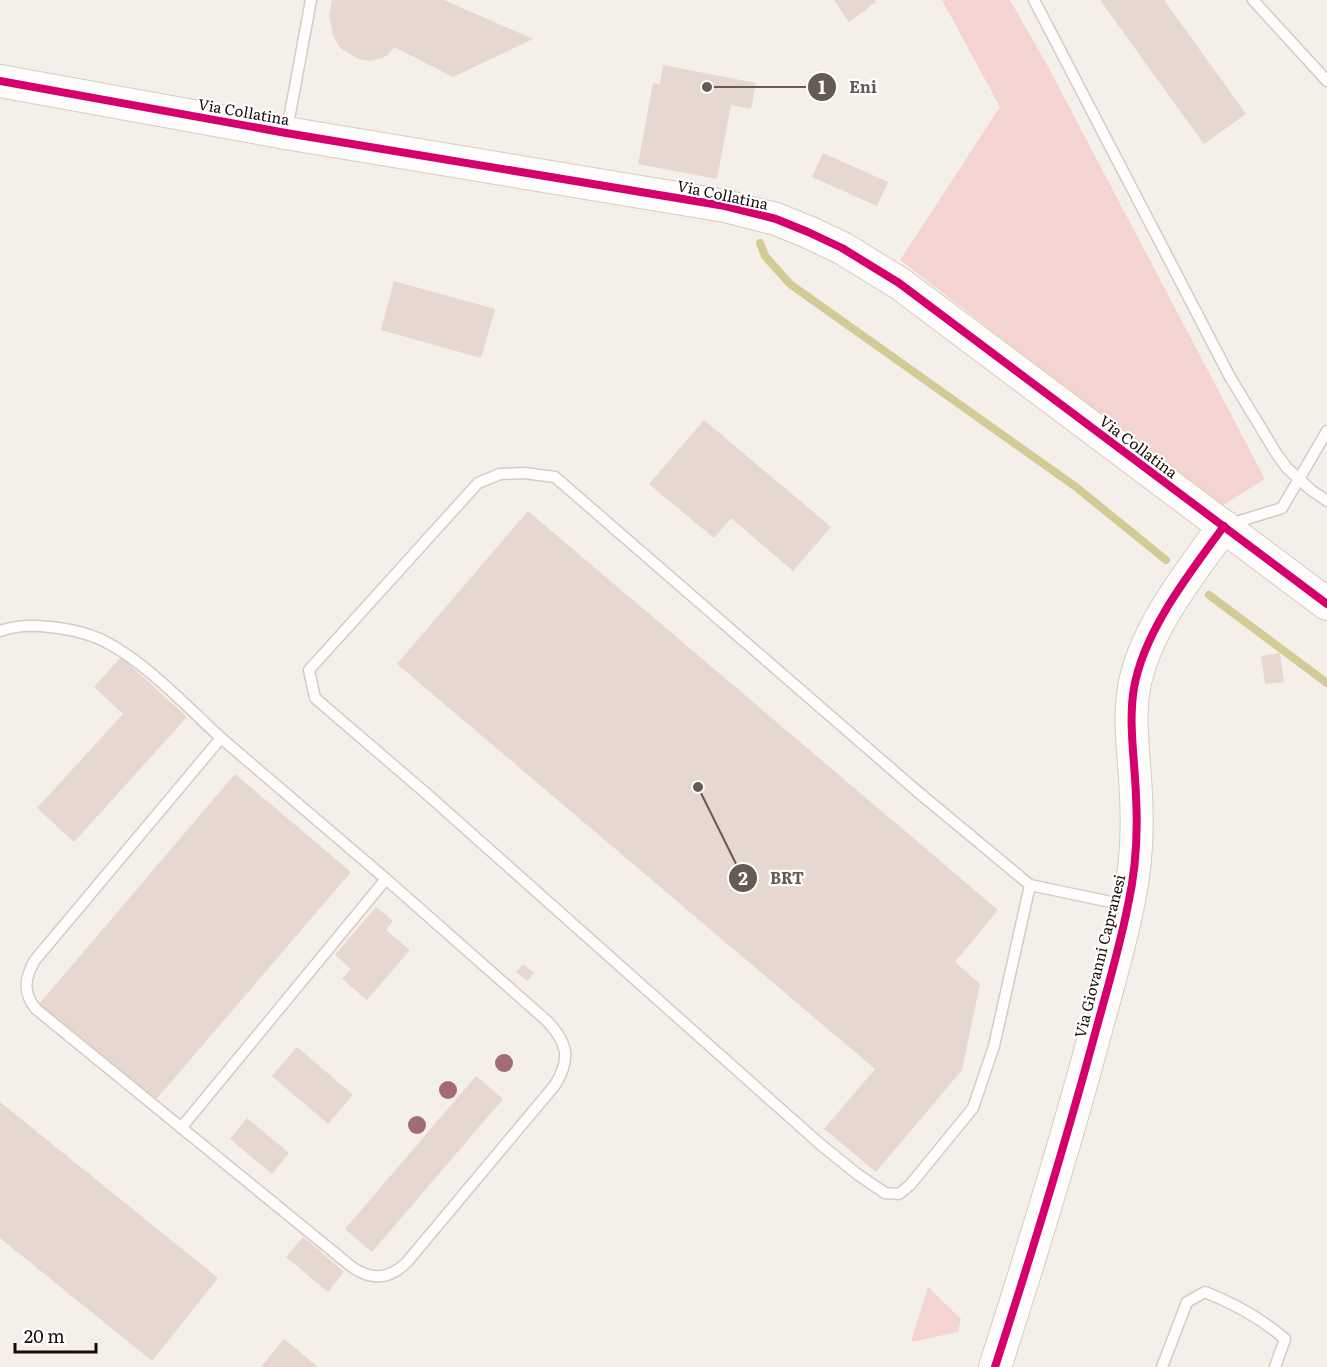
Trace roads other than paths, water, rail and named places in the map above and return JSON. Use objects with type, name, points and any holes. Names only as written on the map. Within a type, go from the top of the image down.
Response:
[{"type":"street","name":"Via Collatina","points":[[0,81],[286,133],[701,201],[776,219],[842,248],[899,283],[1327,604]]},
{"type":"street","name":"Via Giovanni Capranesi","points":[[995,1367],[1053,1184],[1128,906],[1136,846],[1132,718],[1137,674],[1144,653],[1167,610],[1224,526]]},
{"type":"lane","points":[[286,133],[311,0]]},
{"type":"lane","points":[[1034,0],[1230,377],[1276,453],[1299,480],[1327,501]]},
{"type":"lane","points":[[1253,0],[1327,81]]},
{"type":"lane","points":[[1224,526],[1281,508],[1327,431]]},
{"type":"lane","points":[[1030,885],[994,1046],[973,1108],[910,1185],[899,1194],[885,1192],[857,1174],[820,1144],[428,795],[315,698],[309,670],[478,483],[500,474],[524,473],[555,477],[1030,885],[1128,906]]},
{"type":"lane","points":[[0,632],[23,626],[72,631],[102,640],[131,658],[554,1028],[566,1051],[566,1062],[555,1085],[407,1262],[393,1274],[381,1277],[358,1271],[352,1267],[36,1009],[27,995],[26,978],[35,960],[221,738]]},
{"type":"lane","points":[[181,1128],[386,879]]},
{"type":"lane","points":[[1162,1367],[1187,1302],[1205,1292],[1232,1303],[1266,1323],[1285,1339],[1275,1367]]},
{"type":"waterway","points":[[760,243],[765,256],[790,284],[1076,487],[1166,560]]},
{"type":"waterway","points":[[1209,595],[1327,683]]},
{"type":"place","name":"Eni","points":[[707,87]]},
{"type":"place","name":"BRT","points":[[698,787]]}]
